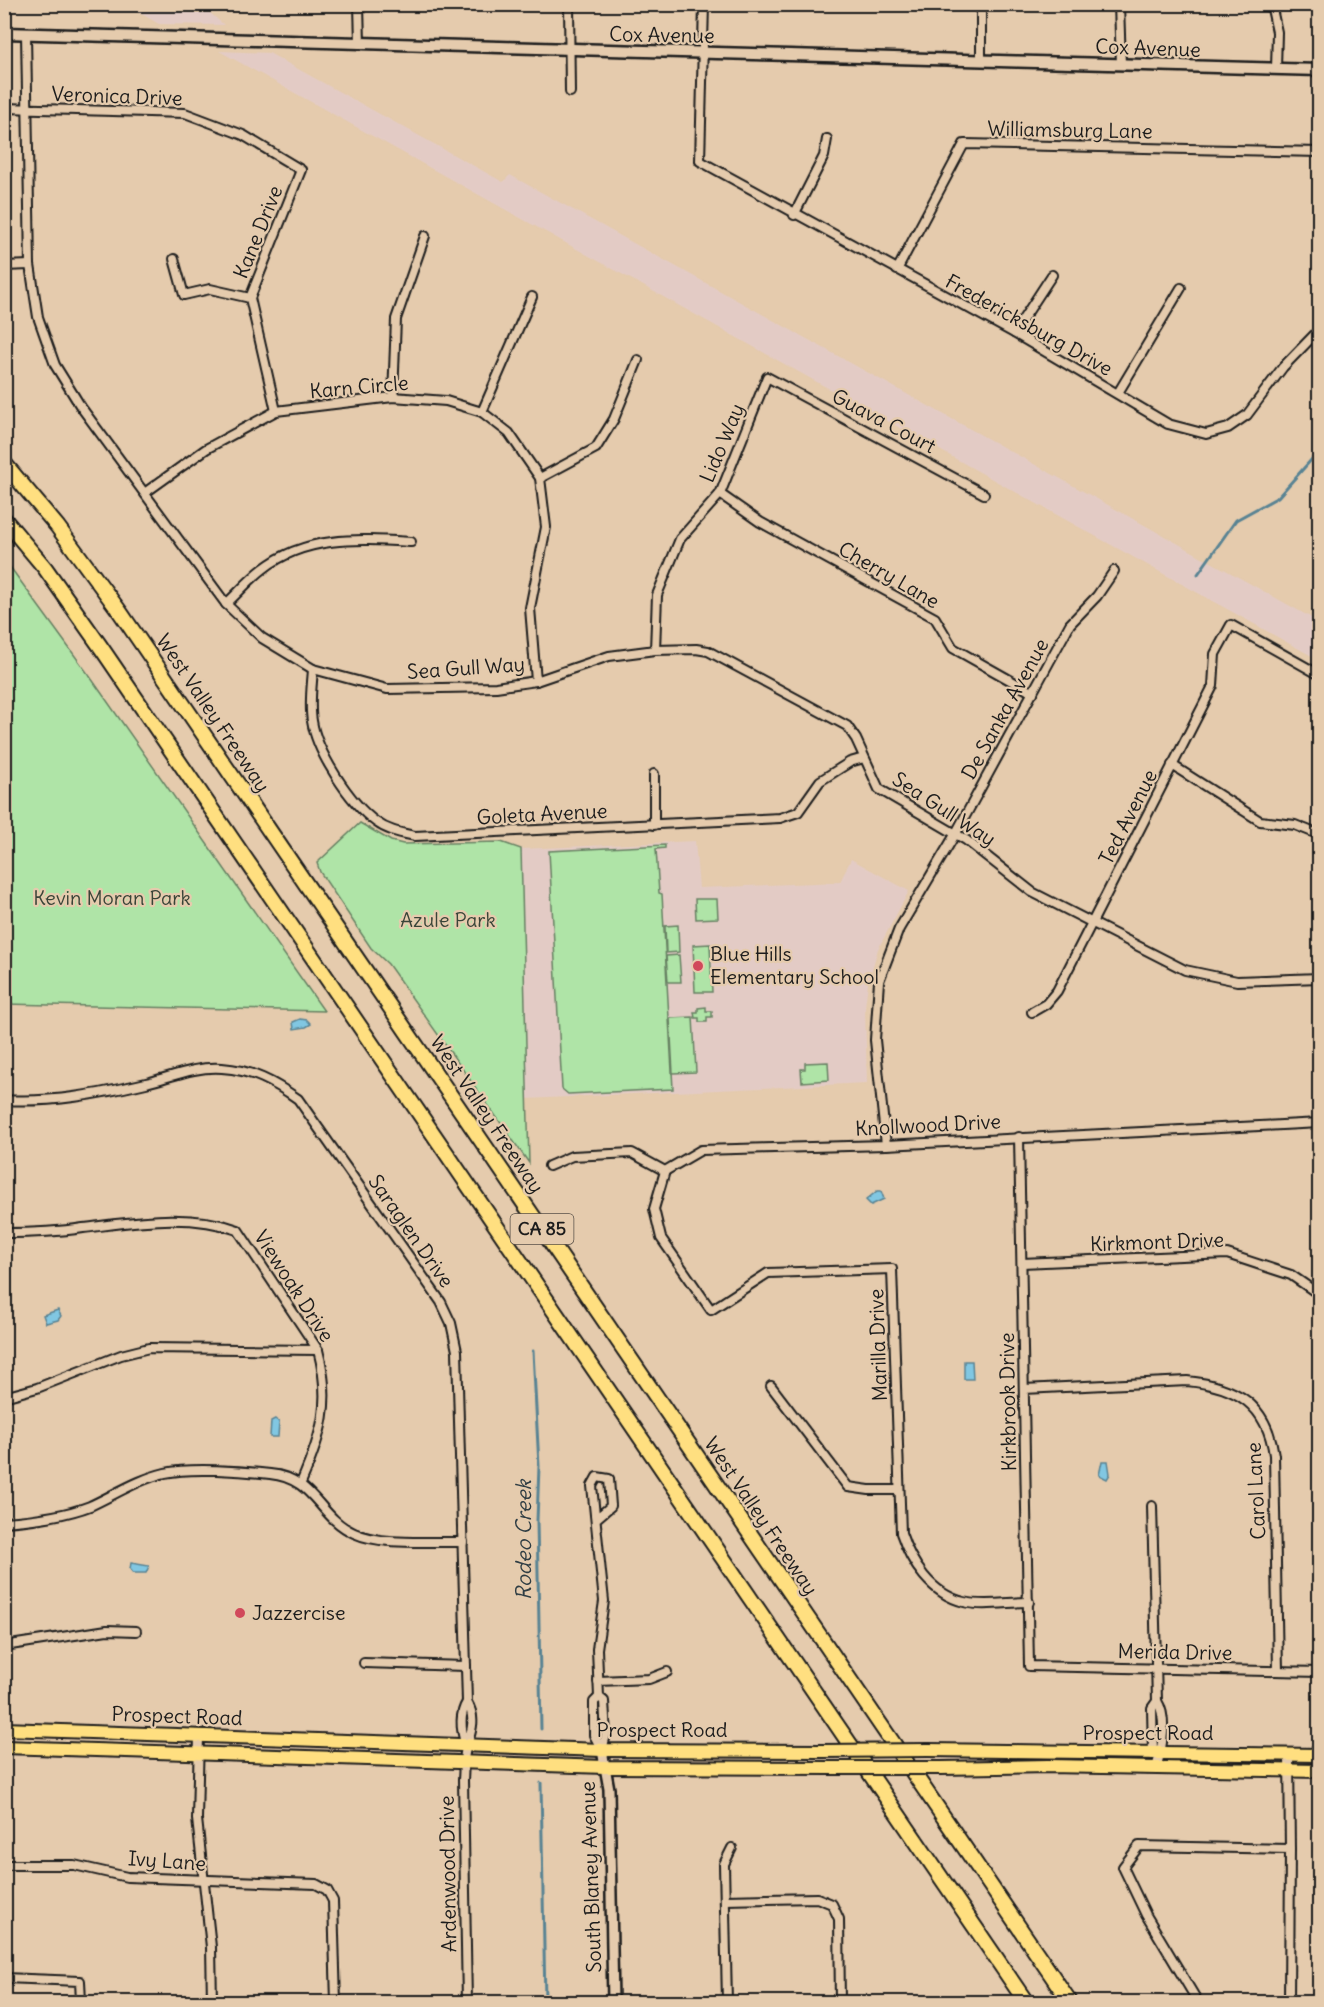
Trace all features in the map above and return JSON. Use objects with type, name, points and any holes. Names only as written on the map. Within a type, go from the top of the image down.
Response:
[{"type":"highway","name":"West Valley Freeway","points":[[4,463],[57,526],[120,612],[1070,2002]]},
{"type":"highway","name":"CA 85","points":[[4,519],[51,577],[100,646],[1026,2002]]},
{"type":"main road","name":"Cox Avenue","points":[[4,33],[569,51],[1320,70]]},
{"type":"main road","name":"Prospect Road","points":[[4,1729],[602,1750],[928,1750],[1320,1755]]},
{"type":"main road","name":"Prospect Road","points":[[4,1747],[605,1767],[1156,1768],[1320,1771]]},
{"type":"street","points":[[359,4],[360,44]]},
{"type":"street","points":[[569,4],[570,92]]},
{"type":"street","points":[[703,54],[704,4]]},
{"type":"street","points":[[981,4],[981,61]]},
{"type":"street","points":[[1119,4],[1120,65]]},
{"type":"street","points":[[1271,4],[1277,32],[1276,69]]},
{"type":"street","name":"Sea Gull Way","points":[[26,34],[30,265],[38,317],[55,365],[81,407],[146,492],[226,604],[262,638],[313,669],[387,689],[486,688],[536,681],[609,656],[655,650],[696,649],[727,660],[847,726],[856,739],[879,789],[956,833],[1032,892],[1185,970],[1237,981],[1320,978]]},
{"type":"street","name":"Fredericksburg Drive","points":[[703,54],[700,160],[794,215],[1014,333],[1168,424],[1206,434],[1228,429],[1247,415],[1283,367],[1320,329]]},
{"type":"street","name":"Veronica Drive","points":[[4,108],[184,113],[243,135],[301,170]]},
{"type":"street","points":[[794,215],[824,156],[827,139]]},
{"type":"street","name":"Williamsburg Lane","points":[[897,270],[963,144],[1320,152]]},
{"type":"street","name":"Kane Drive","points":[[276,411],[250,298],[301,170]]},
{"type":"street","points":[[393,397],[396,319],[425,236]]},
{"type":"street","points":[[174,259],[184,295],[210,289],[250,298]]},
{"type":"street","points":[[4,266],[30,265]]},
{"type":"street","points":[[1014,333],[1052,275]]},
{"type":"street","points":[[1118,393],[1181,288]]},
{"type":"street","points":[[482,412],[532,297]]},
{"type":"street","points":[[540,478],[596,448],[614,419],[638,360]]},
{"type":"street","name":"Lido Way","points":[[655,650],[657,595],[680,539],[720,494],[767,377]]},
{"type":"street","name":"Guava Court","points":[[767,377],[984,494]]},
{"type":"street","name":"Karn Circle","points":[[146,492],[206,449],[276,411],[393,397],[446,401],[482,412],[509,433],[540,478],[546,527],[530,608],[536,681]]},
{"type":"street","name":"Cherry Lane","points":[[720,494],[760,522],[935,618],[953,648],[1033,693]]},
{"type":"street","points":[[226,604],[263,569],[295,549],[350,538],[411,542]]},
{"type":"street","name":"De Sanka Avenue","points":[[886,1145],[874,1040],[879,981],[899,929],[956,833],[1070,624],[1097,596],[1114,571]]},
{"type":"street","name":"Ted Avenue","points":[[1032,1012],[1046,1004],[1057,991],[1093,923],[1213,686],[1215,654],[1232,625],[1320,675]]},
{"type":"street","name":"Goleta Avenue","points":[[313,669],[312,721],[321,749],[361,809],[378,824],[395,832],[431,836],[780,818],[798,812],[820,781],[850,762],[864,758]]},
{"type":"street","points":[[1172,765],[1260,821],[1296,825],[1320,835]]},
{"type":"street","points":[[654,774],[654,825]]},
{"type":"street","name":"Saraglen Drive","points":[[4,1100],[29,1102],[72,1097],[150,1082],[184,1071],[221,1068],[254,1074],[273,1082],[298,1099],[441,1302],[451,1323],[458,1351],[467,1702],[472,1710],[472,1734],[466,1745]]},
{"type":"street","name":"Knollwood Drive","points":[[664,1171],[701,1150],[886,1145],[1320,1123]]},
{"type":"street","name":"Kirkbrook Drive","points":[[1018,1137],[1029,1666]]},
{"type":"street","points":[[549,1166],[572,1156],[632,1153],[664,1171]]},
{"type":"street","name":"Marilla Drive","points":[[664,1171],[654,1209],[662,1238],[711,1310],[768,1274],[892,1269],[900,1533],[914,1564],[945,1595],[965,1603],[1029,1602]]},
{"type":"street","name":"Viewoak Drive","points":[[4,1233],[45,1233],[147,1220],[218,1223],[238,1230],[318,1350],[324,1372],[324,1422],[317,1447],[301,1483]]},
{"type":"street","name":"Kirkmont Drive","points":[[1022,1263],[1227,1254],[1291,1275],[1320,1295]]},
{"type":"street","points":[[4,1398],[38,1388],[121,1355],[149,1348],[318,1350]]},
{"type":"street","name":"Carol Lane","points":[[1024,1389],[1187,1381],[1207,1383],[1246,1399],[1258,1412],[1269,1431],[1274,1455],[1278,1671]]},
{"type":"street","points":[[771,1386],[848,1487],[899,1490]]},
{"type":"street","points":[[4,1522],[24,1521],[86,1507],[154,1476],[178,1470],[271,1474],[301,1483],[333,1518],[354,1533],[385,1540],[463,1542]]},
{"type":"street","points":[[597,1518],[611,1506],[611,1485],[609,1479],[604,1476],[597,1477],[592,1486],[604,1601],[597,1649],[599,1697],[604,1701],[606,1735],[602,1750]]},
{"type":"street","points":[[1152,1506],[1157,1701],[1162,1708],[1156,1768]]},
{"type":"street","points":[[4,1646],[107,1630],[136,1631]]},
{"type":"street","points":[[364,1663],[466,1666]]},
{"type":"street","name":"Merida Drive","points":[[1029,1666],[1320,1672]]},
{"type":"street","points":[[598,1681],[649,1679],[667,1672]]},
{"type":"street","points":[[199,1736],[197,1819],[211,1947],[212,2002]]},
{"type":"street","name":"Ardenwood Drive","points":[[466,1745],[467,2002]]},
{"type":"street","name":"South Blaney Avenue","points":[[602,1750],[609,1789],[613,2002]]},
{"type":"street","points":[[1289,1754],[1289,2002]]},
{"type":"street","points":[[1198,2002],[1146,1916],[1123,1867],[1139,1846],[1290,1849]]},
{"type":"street","points":[[727,2002],[724,1864],[732,1848]]},
{"type":"street","name":"Ivy Lane","points":[[4,1865],[74,1865],[127,1877],[316,1884],[327,1890],[333,1901],[336,2002]]},
{"type":"street","points":[[725,1900],[817,1898],[832,1904],[839,1919],[840,2002]]},
{"type":"street","points":[[4,1978],[80,1981],[81,2002]]},
{"type":"shaded area","points":[[126,5],[201,5],[224,25],[159,24]]},
{"type":"shaded area","points":[[219,51],[269,53],[503,182],[510,175],[1195,553],[1319,622],[1319,660]]},
{"type":"shaded area","name":"Blue Hills Elementary School","points":[[695,841],[699,888],[840,882],[851,859],[909,891],[878,949],[868,983],[865,1007],[867,1083],[526,1099],[521,849]]},
{"type":"green space","name":"Kevin Moran Park","points":[[5,560],[91,678],[324,1011],[5,1004]]},
{"type":"green space","name":"Azule Park","points":[[360,823],[391,841],[403,844],[501,842],[521,849],[529,1163],[388,964],[371,948],[320,872],[317,863]]},
{"type":"green space","points":[[665,845],[665,848],[656,849],[659,893],[662,894],[673,1089],[568,1094],[562,1089],[549,851]]},
{"type":"green space","points":[[695,899],[717,899],[718,918],[696,919]]},
{"type":"green space","points":[[678,925],[679,952],[666,953],[665,926]]},
{"type":"green space","points":[[710,944],[712,992],[695,992],[693,945]]},
{"type":"green space","points":[[679,955],[681,982],[668,982],[666,956]]},
{"type":"green space","points":[[706,1007],[706,1011],[712,1011],[712,1017],[707,1017],[707,1022],[699,1022],[694,1012],[698,1012],[698,1008]]},
{"type":"green space","points":[[693,1017],[696,1072],[673,1073],[670,1018]]},
{"type":"green space","points":[[828,1062],[829,1080],[802,1082],[801,1069],[805,1069],[805,1063]]},
{"type":"water","points":[[300,1019],[307,1020],[311,1024],[294,1029],[293,1022]]},
{"type":"water","points":[[877,1191],[881,1191],[884,1199],[871,1205],[866,1200]]},
{"type":"water","points":[[58,1310],[61,1316],[58,1320],[46,1323],[43,1315]]},
{"type":"water","points":[[964,1361],[972,1361],[973,1379],[964,1379]]},
{"type":"water","points":[[275,1419],[279,1422],[278,1437],[270,1437],[271,1421]]},
{"type":"water","points":[[1102,1461],[1108,1461],[1110,1474],[1107,1479],[1099,1475]]},
{"type":"water","points":[[131,1563],[149,1566],[146,1573],[133,1573],[130,1569]]},
{"type":"waterway","name":"Rodeo Creek","points":[[1198,574],[1236,520],[1278,497],[1320,450]]},
{"type":"waterway","name":"Rodeo Creek","points":[[533,1351],[539,1466],[537,1521],[541,1729]]},
{"type":"waterway","name":"Rodeo Creek","points":[[541,1783],[545,2002]]},
{"type":"place","name":"Blue Hills Elementary School","points":[[698,966]]},
{"type":"place","name":"Jazzercise","points":[[240,1613]]}]
